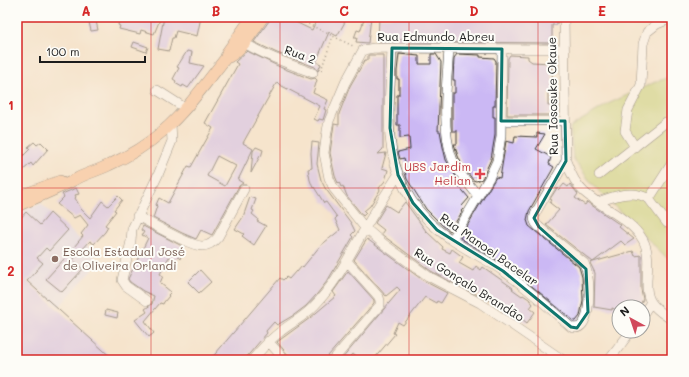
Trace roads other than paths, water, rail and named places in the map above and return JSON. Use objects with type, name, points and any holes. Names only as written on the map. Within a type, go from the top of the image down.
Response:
[{"type":"main road","points":[[17,206],[52,192],[78,178],[110,165],[135,152],[153,139],[171,124],[186,108],[225,59],[233,55],[252,17]]},
{"type":"main road","points":[[240,41],[262,17]]},
{"type":"main road","points":[[17,197],[55,182],[69,178],[78,178]]},
{"type":"street","name":"Rua Iososuke Okaue","points":[[564,17],[566,161],[578,186],[584,192],[630,225],[638,232],[643,240],[647,249],[649,261],[648,289],[650,299]]},
{"type":"street","points":[[634,147],[625,131],[628,110],[641,85],[643,44],[647,32],[657,24],[672,18]]},
{"type":"street","name":"Rua 2","points":[[240,41],[274,59],[313,73]]},
{"type":"street","name":"Rua Edmundo Abreu","points":[[365,228],[334,189],[329,178],[324,153],[329,121],[345,83],[362,50],[392,48],[564,49]]},
{"type":"street","name":"Rua Manoel Bacelar","points":[[392,48],[390,128],[392,150],[398,175],[413,203],[437,230],[503,271],[571,327],[577,328],[585,319],[588,312],[589,279],[586,269],[584,264],[539,227],[534,218],[566,161]]},
{"type":"street","points":[[449,49],[446,119],[450,151],[456,166],[478,196]]},
{"type":"street","points":[[452,240],[489,178],[497,161],[502,136],[502,49]]},
{"type":"street","points":[[157,90],[186,108]]},
{"type":"street","points":[[502,121],[565,121]]},
{"type":"street","points":[[599,175],[666,122],[672,121]]},
{"type":"street","points":[[147,301],[126,286],[122,280],[132,229],[171,146],[173,136],[171,124]]},
{"type":"street","points":[[649,199],[672,163]]},
{"type":"street","points":[[252,360],[268,341],[314,306],[347,261],[365,228],[398,175]]},
{"type":"street","points":[[137,216],[191,244],[203,246],[212,243],[218,237],[244,189]]},
{"type":"street","points":[[598,202],[622,194],[640,195],[649,199],[667,223],[672,223]]},
{"type":"street","name":"Rua Gonçalo Brandão","points":[[365,228],[385,245],[428,276],[480,303],[563,360]]},
{"type":"street","points":[[333,360],[380,305],[379,296],[347,261]]},
{"type":"street","points":[[651,302],[657,309],[672,320]]},
{"type":"street","points":[[609,360],[625,339]]},
{"type":"street","points":[[268,341],[285,360]]},
{"type":"place","name":"UBS Jardim Helian","points":[[480,174]]},
{"type":"place","name":"Escola Estadual José de Oliveira Orlandi","points":[[55,259]]}]
